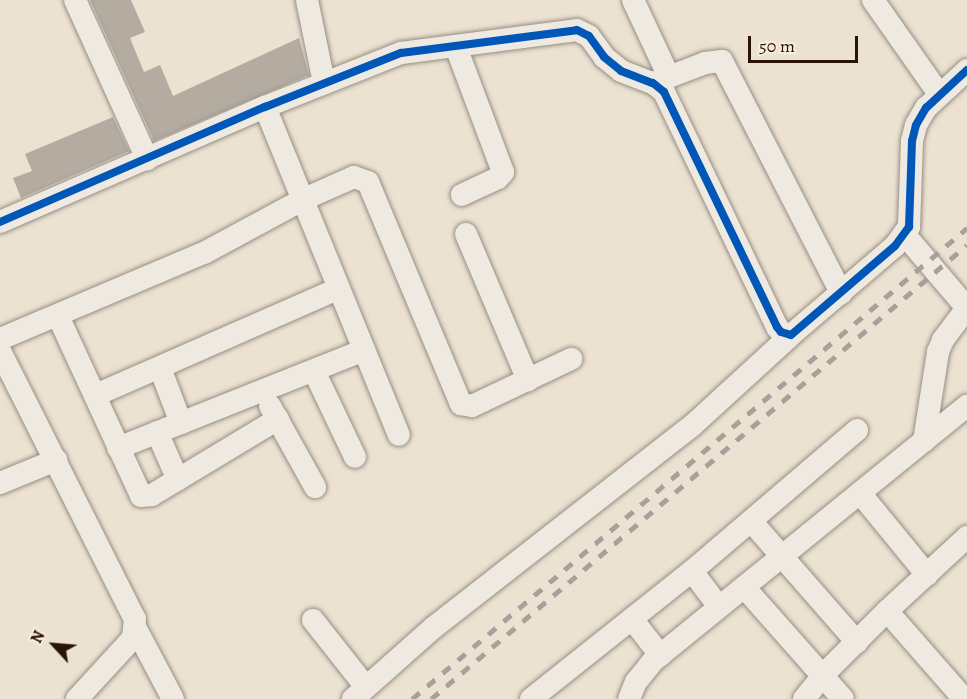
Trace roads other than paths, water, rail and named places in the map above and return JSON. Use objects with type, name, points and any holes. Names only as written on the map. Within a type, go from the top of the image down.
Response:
[{"type":"street","points":[[75,0],[147,159]]},
{"type":"street","points":[[307,0],[324,83]]},
{"type":"street","points":[[633,0],[664,92],[777,327],[781,332],[791,335]]},
{"type":"street","points":[[873,0],[939,93]]},
{"type":"street","points":[[0,222],[265,107],[401,52],[456,47],[577,30],[589,36],[604,57],[621,71],[661,80],[705,63],[722,61],[841,293]]},
{"type":"street","points":[[456,47],[503,172],[498,178],[462,195]]},
{"type":"street","points":[[313,620],[359,693],[433,628],[694,424],[791,335],[895,246],[904,234],[911,217],[912,141],[926,108],[939,93],[967,70]]},
{"type":"street","points":[[265,107],[399,435]]},
{"type":"street","points":[[0,339],[204,253],[302,200],[354,177],[368,182],[461,404],[472,406],[571,359]]},
{"type":"street","points":[[466,234],[528,380]]},
{"type":"street","points":[[904,234],[967,308],[943,340],[938,352],[924,441]]},
{"type":"street","points":[[96,395],[338,289]]},
{"type":"street","points":[[58,316],[141,496],[152,495],[278,419]]},
{"type":"street","points":[[118,448],[364,350]]},
{"type":"street","points":[[0,351],[173,699]]},
{"type":"street","points":[[160,368],[181,423]]},
{"type":"street","points":[[314,370],[355,457]]},
{"type":"street","points":[[262,391],[315,487]]},
{"type":"street","points":[[628,699],[644,670],[660,655],[967,406]]},
{"type":"street","points":[[531,699],[692,571],[857,430]]},
{"type":"street","points":[[157,432],[178,480]]},
{"type":"street","points":[[0,483],[56,460]]},
{"type":"street","points":[[860,493],[927,575]]},
{"type":"street","points":[[751,521],[780,557],[857,642]]},
{"type":"street","points":[[804,699],[824,674],[887,611],[967,537]]},
{"type":"street","points":[[692,571],[719,607]]},
{"type":"street","points":[[744,587],[824,674],[843,699]]},
{"type":"street","points":[[887,611],[962,689]]},
{"type":"street","points":[[632,619],[660,655]]},
{"type":"street","points":[[77,699],[126,646],[136,628]]},
{"type":"railway","points":[[412,699],[967,228]]},
{"type":"railway","points":[[431,699],[967,245]]}]
